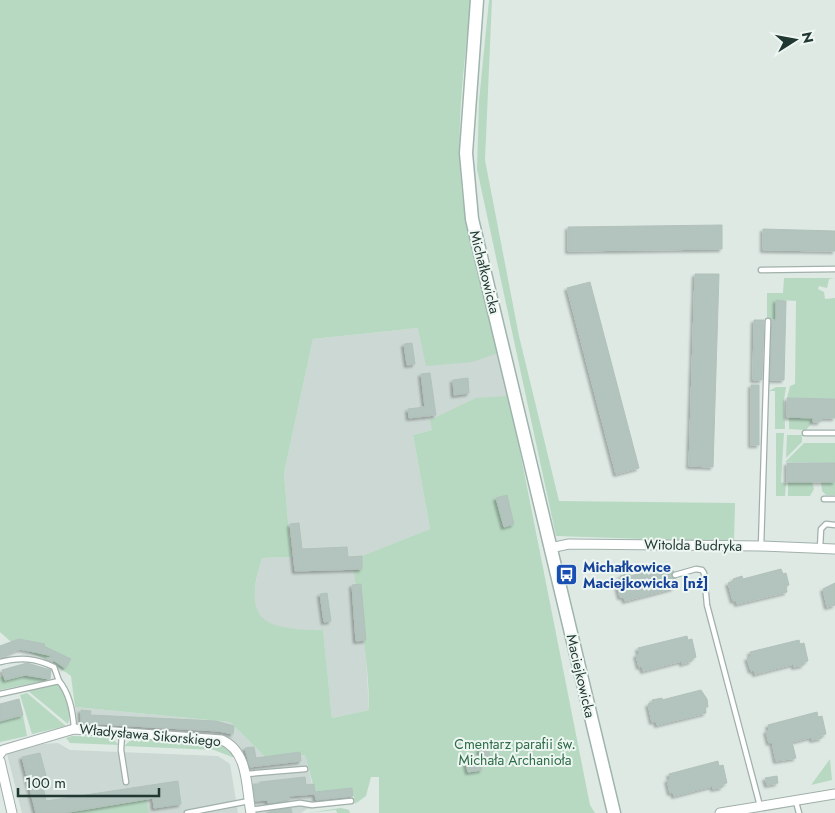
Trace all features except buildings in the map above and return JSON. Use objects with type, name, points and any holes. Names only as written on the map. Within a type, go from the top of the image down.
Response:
[{"type":"street","name":"Michałkowicka","points":[[477,0],[466,153],[472,219],[549,543]]},
{"type":"street","name":"Witolda Budryka","points":[[549,543],[835,549]]},
{"type":"street","name":"Maciejkowicka","points":[[549,543],[614,813]]},
{"type":"street","name":"Władysława Sikorskiego","points":[[0,754],[3,750],[74,729],[222,740],[230,743],[241,755],[250,808]]},
{"type":"street","points":[[0,761],[9,812]]},
{"type":"street","points":[[720,813],[796,802],[835,794]]},
{"type":"lane","points":[[761,270],[835,270]]},
{"type":"lane","points":[[761,546],[768,321]]},
{"type":"lane","points":[[805,433],[835,433]]},
{"type":"lane","points":[[824,499],[835,499]]},
{"type":"lane","points":[[820,548],[820,529],[826,524],[835,524]]},
{"type":"lane","points":[[675,575],[696,569],[702,570],[704,573],[707,604],[761,807]]},
{"type":"lane","points":[[0,662],[17,658],[38,659],[54,667],[59,681],[66,689],[73,713],[74,729]]},
{"type":"lane","points":[[0,694],[59,681]]},
{"type":"lane","points":[[122,733],[121,750],[126,782]]},
{"type":"lane","points":[[245,775],[305,770]]},
{"type":"lane","points":[[187,813],[300,802],[312,805],[351,801]]},
{"type":"lane","points":[[796,802],[799,813]]},
{"type":"shaded area","points":[[418,328],[501,352],[509,396],[432,430],[413,435],[430,529],[353,560],[358,608],[365,640],[369,710],[332,718],[323,631],[291,630],[272,625],[261,618],[255,607],[254,592],[259,567],[262,558],[291,557],[284,473],[313,339]]},
{"type":"shaded area","points":[[75,707],[230,722],[265,757],[300,752],[305,754],[312,784],[352,788],[354,804],[307,809],[301,813],[254,813],[242,750],[225,738],[78,726]]},
{"type":"shaded area","points":[[58,743],[70,750],[218,756],[230,764],[238,813],[22,813],[7,754],[43,744]]},
{"type":"green space","name":"Cmentarz parafii św. Michała Archanioła","points":[[0,0],[471,0],[460,113],[461,182],[471,247],[501,352],[472,362],[426,366],[418,328],[313,339],[284,473],[291,557],[262,558],[256,579],[255,596],[257,608],[262,618],[272,624],[285,628],[323,630],[332,718],[369,710],[365,653],[352,560],[430,529],[413,435],[432,430],[430,420],[476,398],[509,396],[590,805],[595,813],[379,813],[379,777],[371,777],[366,796],[355,804],[352,788],[315,792],[305,755],[300,755],[299,752],[265,757],[230,722],[75,707],[71,676],[50,661],[18,648],[0,632]]},
{"type":"green space","points":[[489,0],[492,0],[485,160],[519,336],[559,501],[735,503],[734,542],[556,536],[477,169],[479,101]]},
{"type":"green space","points":[[784,278],[835,278],[829,279],[827,288],[819,286],[818,289],[824,292],[825,299],[835,298],[835,399],[787,398],[790,386],[795,384],[796,301],[777,300],[776,321],[767,320],[767,293],[783,293]]},
{"type":"green space","points":[[776,387],[786,387],[784,400],[785,429],[775,429],[775,391],[769,391]]},
{"type":"green space","points":[[789,417],[813,418],[813,422],[806,430],[789,429]]},
{"type":"green space","points":[[776,433],[784,433],[781,482],[786,484],[785,496],[776,496]]},
{"type":"green space","points":[[787,435],[802,435],[802,442],[786,458]]},
{"type":"green space","points":[[804,443],[835,443],[835,463],[785,462]]},
{"type":"green space","points":[[788,482],[812,482],[814,489],[810,496],[788,496]]},
{"type":"green space","points":[[821,482],[835,482],[835,495],[826,495],[822,491]]},
{"type":"green space","points":[[26,675],[41,675],[41,678],[49,680],[0,690],[0,677],[4,676],[5,680]]},
{"type":"green space","points":[[58,684],[63,687],[70,715],[68,724],[27,690]]},
{"type":"green space","points":[[27,693],[66,726],[32,734],[20,695]]},
{"type":"green space","points":[[23,715],[27,736],[0,742],[0,721]]},
{"type":"green space","points":[[72,736],[111,737],[119,745],[70,743],[66,738]]},
{"type":"green space","points":[[132,739],[222,743],[237,757],[214,750],[124,746]]},
{"type":"green space","points":[[830,759],[832,780],[811,785]]},
{"type":"green space","points":[[146,799],[149,813],[63,813]]},
{"type":"green space","points":[[341,808],[349,810],[350,813],[337,813],[336,810],[306,813]]},
{"type":"place","name":"Michałkowice Maciejkowicka [nż]","points":[[567,575]]}]
